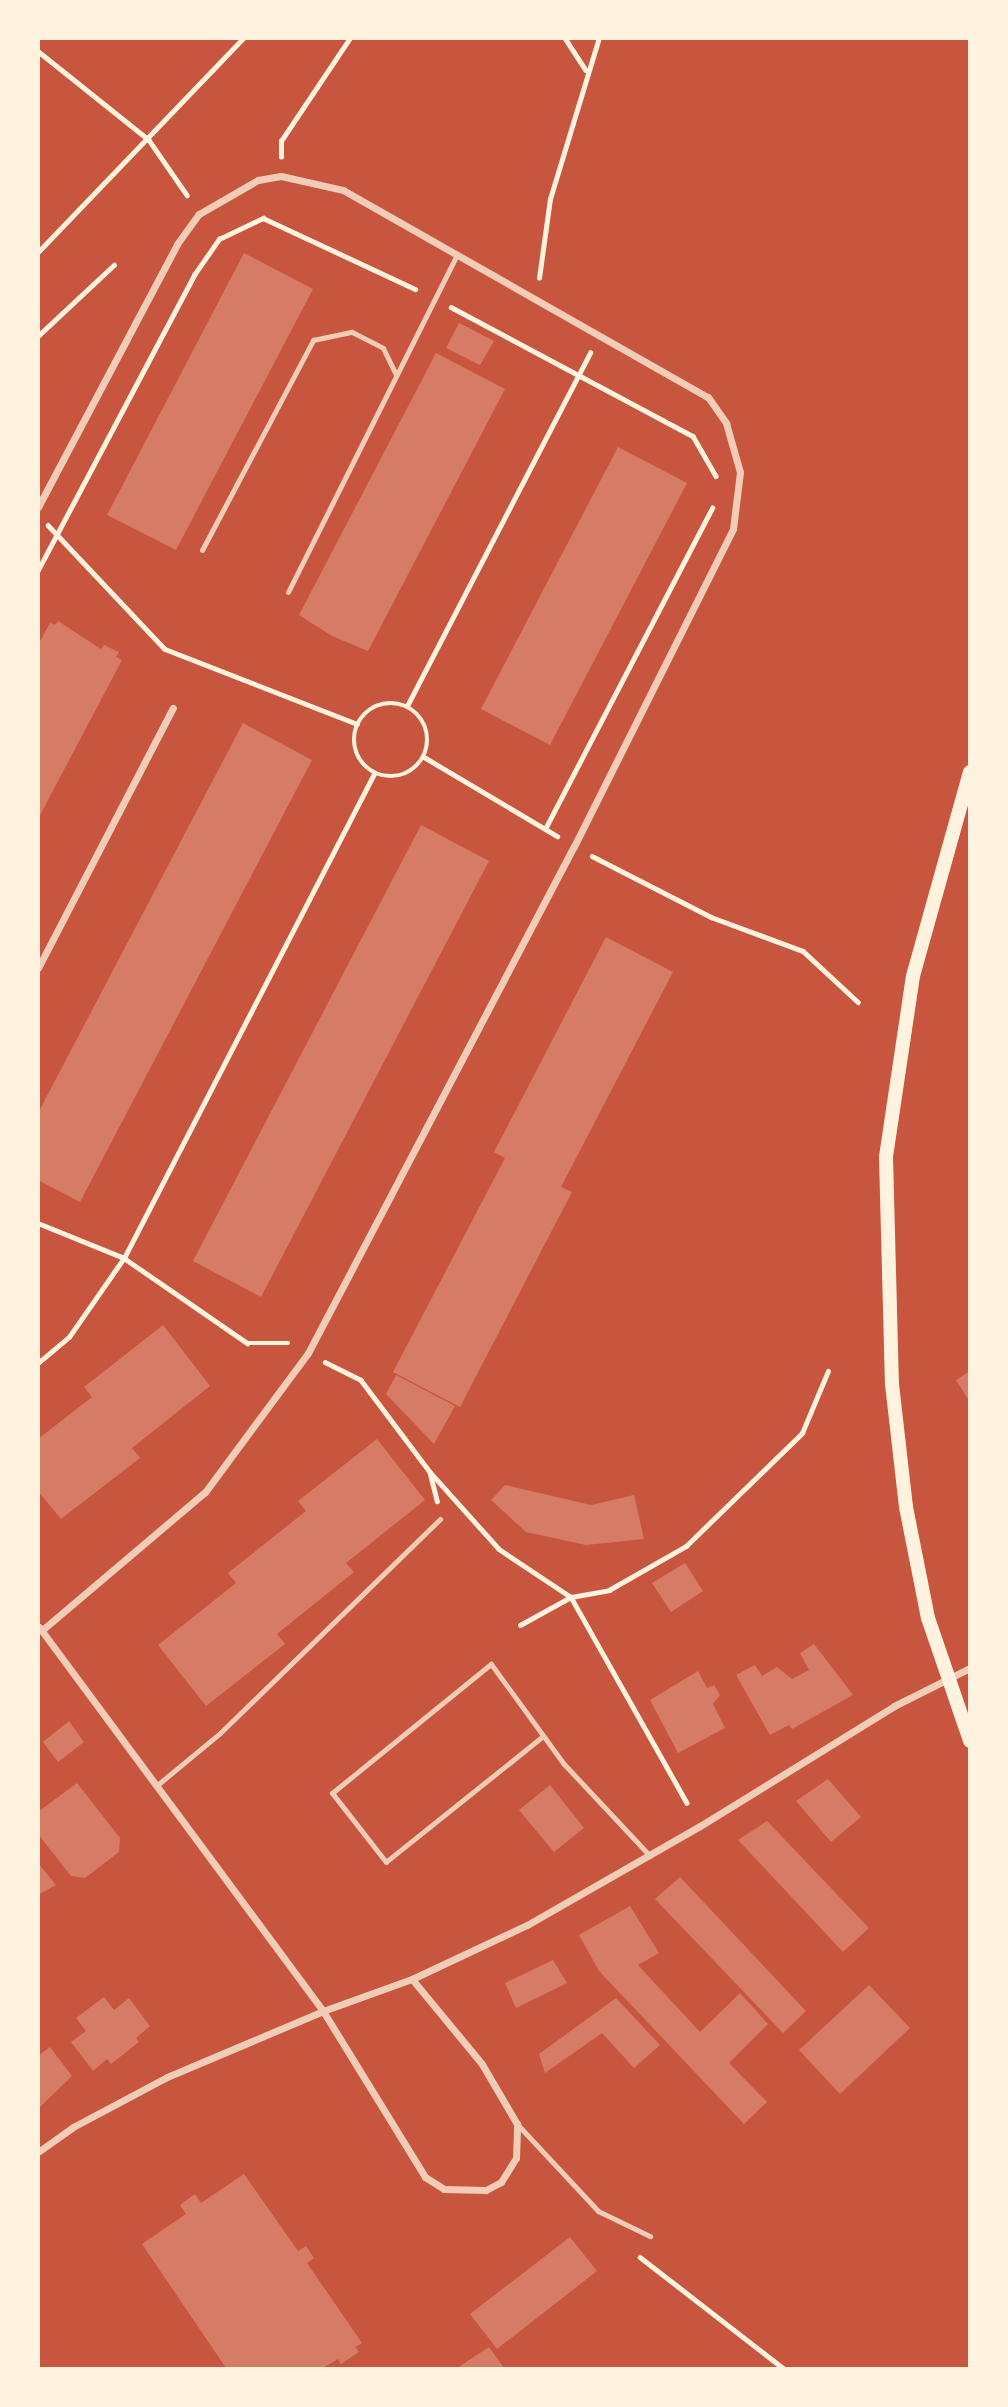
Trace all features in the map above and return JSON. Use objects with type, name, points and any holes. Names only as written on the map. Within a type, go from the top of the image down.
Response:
[{"type":"main road","points":[[970,772],[931,897],[913,976],[886,1157],[895,1411],[906,1507],[929,1619],[970,1741]]},
{"type":"street","points":[[38,507],[166,263],[199,214],[258,180],[281,176],[343,190],[537,296],[708,397],[726,423],[737,455],[741,489],[733,529],[573,846],[308,1353],[205,1492],[40,1629],[323,2011],[407,2154],[425,2177],[444,2189],[465,2193],[486,2190],[500,2182],[516,2158],[516,2124],[482,2064],[412,1979]]},
{"type":"street","points":[[38,968],[173,708]]},
{"type":"street","points":[[38,2152],[73,2127],[167,2077],[323,2011],[412,1979],[527,1925],[650,1856],[894,1706],[970,1668]]},
{"type":"lane","points":[[288,592],[458,252]]},
{"type":"lane","points":[[202,550],[313,340],[352,332],[383,348],[396,375]]},
{"type":"lane","points":[[156,1786],[220,1733],[440,1519]]},
{"type":"lane","points":[[544,1736],[386,1862],[332,1793],[491,1664],[544,1736],[564,1765],[650,1856]]},
{"type":"lane","points":[[516,2124],[598,2211],[649,2236]]},
{"type":"path","points":[[38,252],[149,140],[243,38]]},
{"type":"path","points":[[281,176],[282,141],[350,38]]},
{"type":"path","points":[[565,38],[586,71]]},
{"type":"path","points":[[537,296],[550,199],[598,38]]},
{"type":"path","points":[[38,51],[149,140],[219,239]]},
{"type":"path","points":[[38,570],[194,275],[219,239],[263,218],[434,298],[693,436],[723,488]]},
{"type":"path","points":[[38,336],[114,265]]},
{"type":"path","points":[[407,706],[600,332]]},
{"type":"path","points":[[545,829],[717,500]]},
{"type":"path","points":[[45,521],[165,649],[357,724]]},
{"type":"path","points":[[379,706],[407,706],[421,719],[428,737],[424,757],[412,771],[393,778],[374,774],[356,752],[357,724],[379,706]]},
{"type":"path","points":[[424,757],[573,846],[710,917],[803,951],[859,1002]]},
{"type":"path","points":[[38,1363],[69,1337],[124,1258],[374,774]]},
{"type":"path","points":[[38,1223],[124,1258],[247,1343],[289,1343]]},
{"type":"path","points":[[324,1362],[361,1380],[430,1472],[499,1549],[571,1597],[687,1803]]},
{"type":"path","points":[[520,1625],[571,1597],[609,1590],[686,1546],[802,1433],[828,1371]]},
{"type":"path","points":[[430,1472],[440,1519]]},
{"type":"building","points":[[244,253],[313,289],[176,550],[107,515]]},
{"type":"building","points":[[459,323],[494,341],[480,365],[446,348]]},
{"type":"building","points":[[436,353],[505,389],[368,651],[332,636],[299,615]]},
{"type":"building","points":[[618,447],[687,483],[550,745],[481,709]]},
{"type":"building","points":[[58,621],[101,649],[104,645],[119,652],[116,657],[122,660],[38,819],[38,645],[50,623],[55,625]]},
{"type":"building","points":[[243,723],[312,760],[80,1202],[38,1180],[38,1113]]},
{"type":"building","points":[[421,825],[489,861],[261,1297],[193,1261]]},
{"type":"building","points":[[606,937],[673,972],[561,1187],[572,1192],[460,1407],[393,1372],[505,1158],[494,1152]]},
{"type":"building","points":[[163,1325],[210,1386],[132,1448],[140,1458],[61,1519],[38,1491],[38,1439],[92,1397],[84,1387]]},
{"type":"building","points":[[970,1371],[970,1402],[956,1380]]},
{"type":"building","points":[[396,1375],[455,1406],[434,1444],[386,1394]]},
{"type":"building","points":[[377,1439],[425,1500],[346,1563],[354,1572],[277,1634],[285,1644],[206,1706],[158,1645],[236,1583],[228,1573],[306,1511],[298,1501]]},
{"type":"building","points":[[505,1485],[591,1505],[634,1495],[644,1539],[586,1545],[526,1532],[491,1500]]},
{"type":"building","points":[[685,1563],[703,1591],[671,1612],[652,1583]]},
{"type":"building","points":[[814,1644],[853,1695],[792,1729],[789,1725],[770,1735],[736,1675],[755,1665],[762,1676],[777,1667],[792,1679],[809,1670],[800,1653]]},
{"type":"building","points":[[698,1671],[707,1688],[714,1685],[720,1695],[713,1704],[725,1728],[678,1753],[650,1700]]},
{"type":"building","points":[[69,1721],[84,1742],[58,1762],[43,1742]]},
{"type":"building","points":[[828,1779],[861,1817],[831,1842],[796,1801]]},
{"type":"building","points":[[77,1783],[120,1838],[119,1852],[85,1878],[71,1876],[38,1834],[38,1812]]},
{"type":"building","points":[[550,1785],[584,1828],[554,1852],[519,1810]]},
{"type":"building","points":[[767,1821],[869,1928],[843,1952],[738,1840]]},
{"type":"building","points":[[38,1863],[56,1885],[38,1895]]},
{"type":"building","points":[[680,1877],[806,2011],[783,2033],[655,1899]]},
{"type":"building","points":[[630,1906],[659,1953],[638,1965],[700,2032],[740,1993],[768,2024],[729,2063],[767,2102],[744,2124],[599,1971],[579,1935]]},
{"type":"building","points":[[553,1960],[567,1983],[516,2008],[505,1983]]},
{"type":"building","points":[[869,1985],[910,2028],[840,2094],[799,2050]]},
{"type":"building","points":[[104,1997],[114,2010],[129,1998],[150,2026],[136,2038],[139,2042],[111,2064],[107,2059],[93,2071],[71,2042],[86,2031],[76,2018]]},
{"type":"building","points":[[616,1998],[660,2045],[634,2068],[602,2033],[545,2073],[539,2054]]},
{"type":"building","points":[[50,2047],[72,2076],[38,2109],[38,2056]]},
{"type":"building","points":[[244,2174],[298,2251],[306,2246],[314,2258],[307,2263],[362,2343],[355,2347],[359,2352],[341,2364],[338,2359],[323,2368],[226,2368],[142,2244],[186,2214],[180,2205],[195,2194],[201,2203]]},
{"type":"building","points":[[570,2237],[597,2271],[497,2349],[470,2314]]},
{"type":"building","points":[[489,2347],[504,2368],[457,2368]]}]
